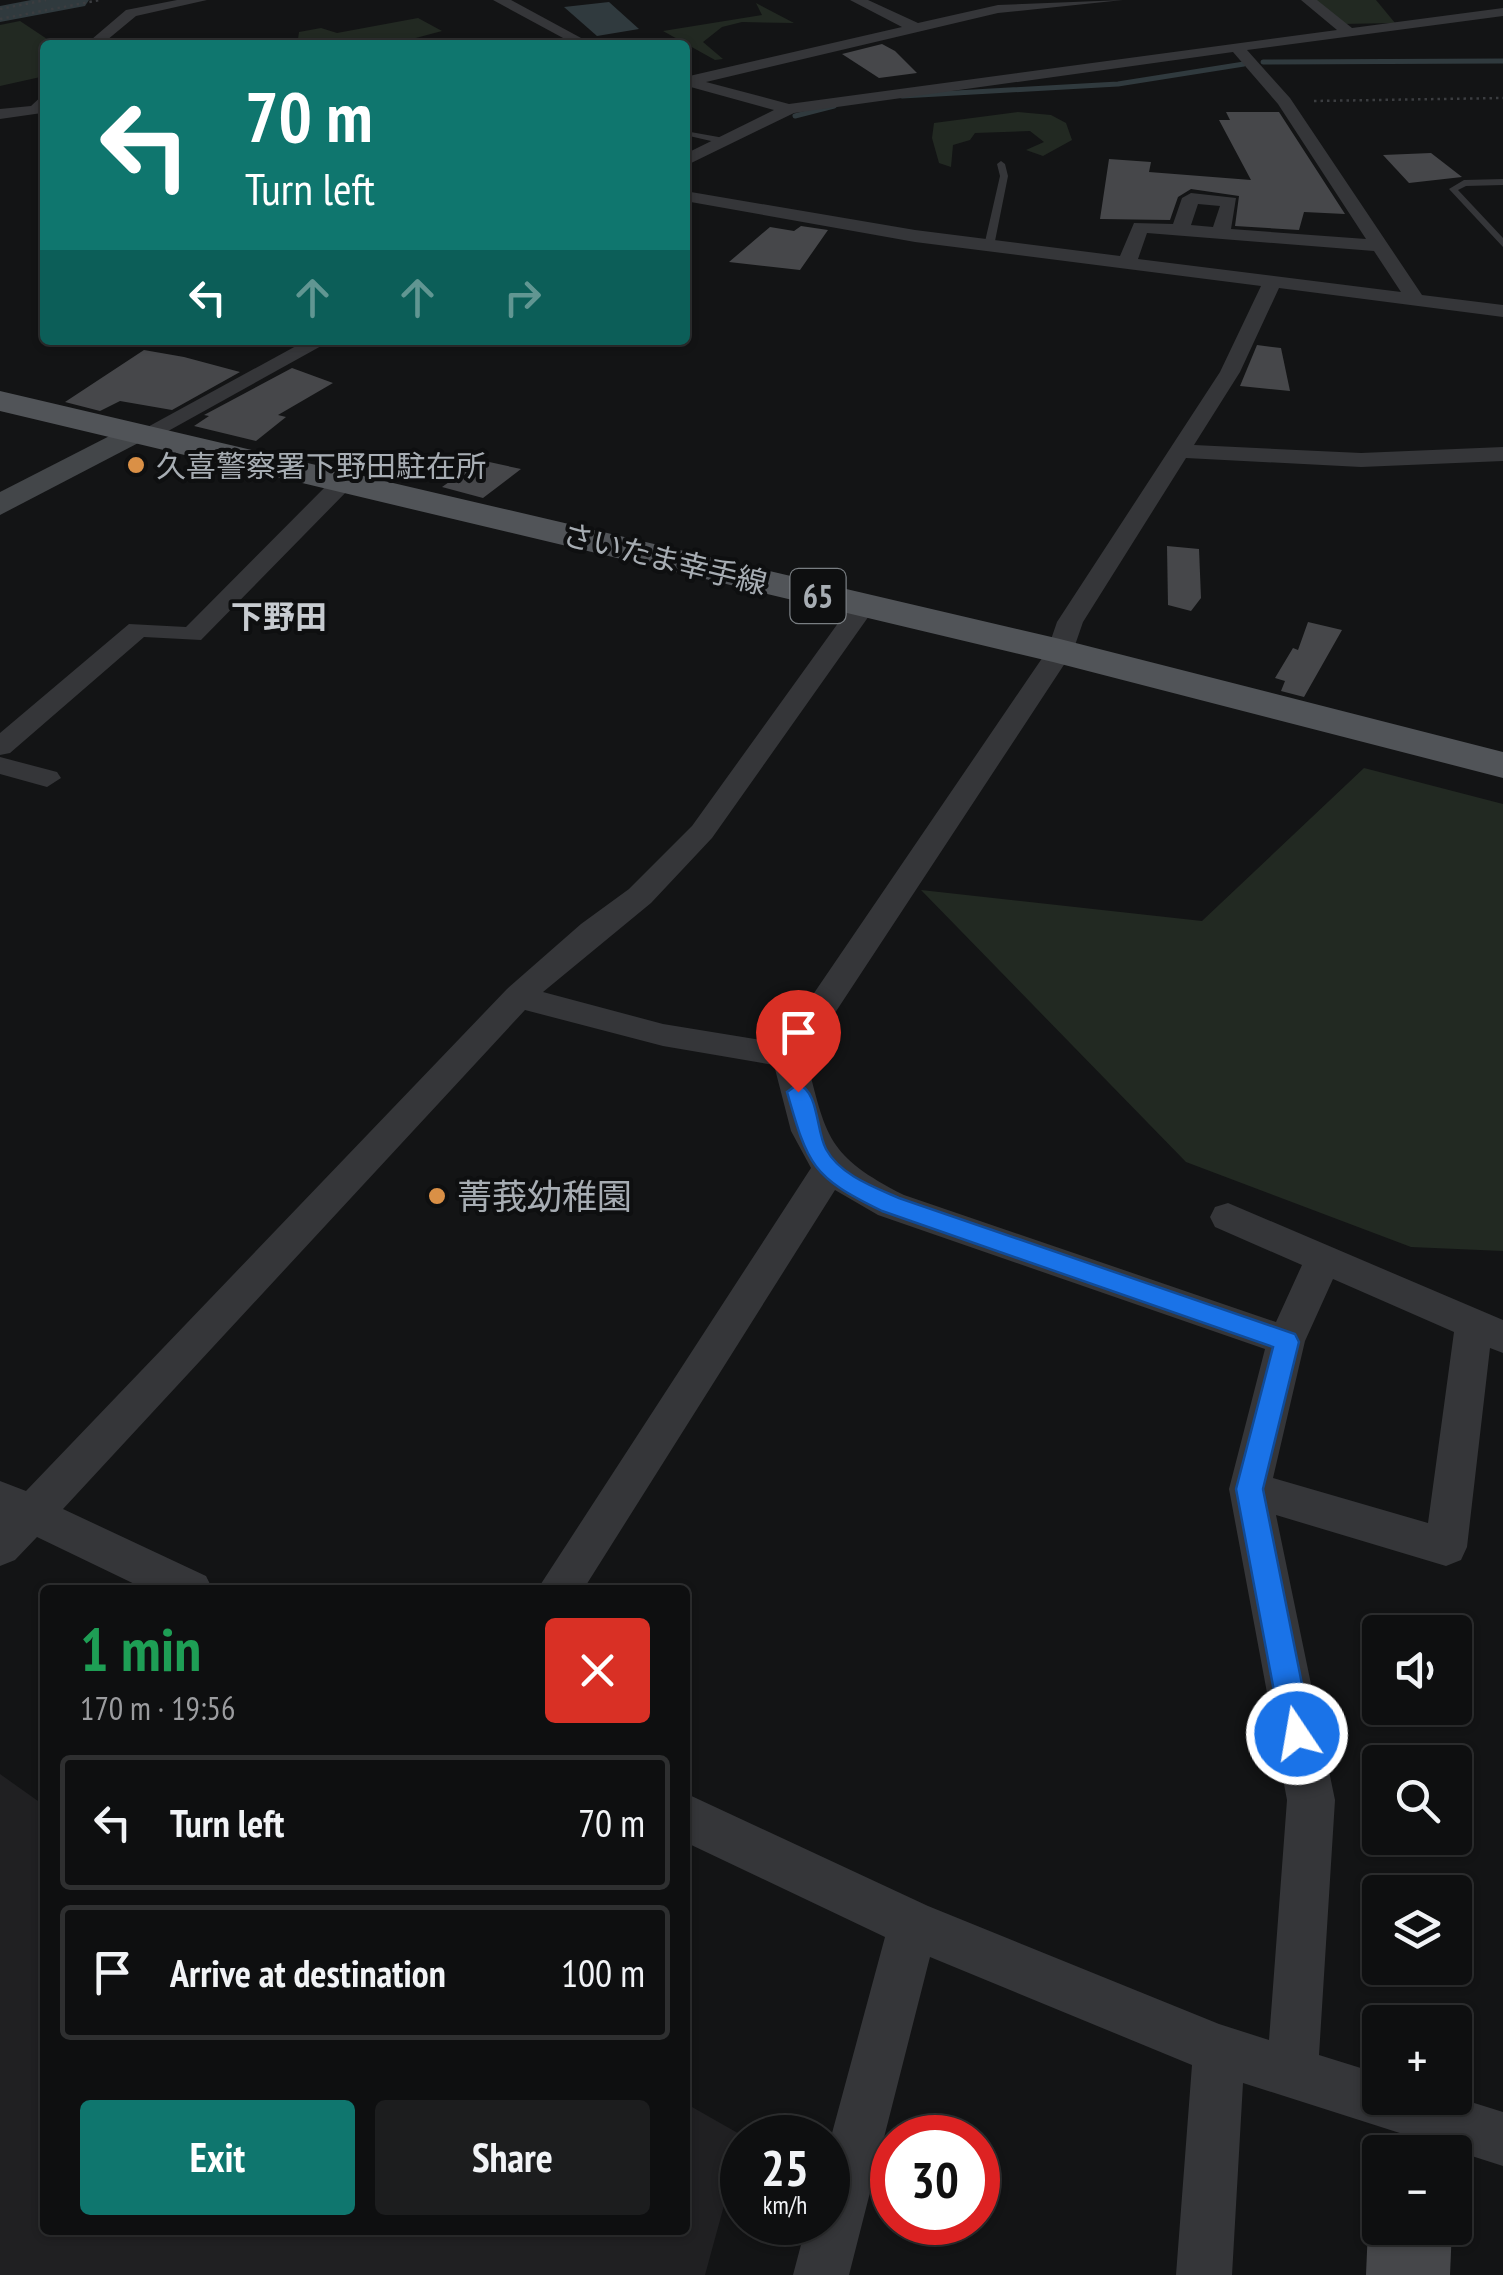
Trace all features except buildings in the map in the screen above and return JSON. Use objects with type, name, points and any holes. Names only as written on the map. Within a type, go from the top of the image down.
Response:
[{"type":"main road","name":"さいたま幸手線","points":[[0,401],[1060,652],[1503,765]]},
{"type":"street","points":[[98,40],[131,13],[200,0]]},
{"type":"street","points":[[500,0],[577,40]]},
{"type":"street","points":[[856,0],[918,29]]},
{"type":"street","points":[[978,0],[998,9]]},
{"type":"street","points":[[690,80],[998,9],[1116,0]]},
{"type":"street","points":[[1308,0],[1348,32]]},
{"type":"street","points":[[1430,3],[1503,10]]},
{"type":"street","points":[[690,158],[789,109],[1503,10]]},
{"type":"street","points":[[1237,48],[1284,102],[1384,246],[1416,300]]},
{"type":"street","points":[[690,82],[789,109]]},
{"type":"street","points":[[0,114],[40,106]]},
{"type":"street","points":[[690,197],[988,246],[1503,311]]},
{"type":"street","points":[[1180,231],[1192,198],[1230,202],[1220,234]]},
{"type":"street","points":[[1127,263],[1140,227],[1384,246]]},
{"type":"street","points":[[1272,282],[1230,372],[1070,622],[1060,652],[789,1056],[816,1154],[845,1183],[891,1205],[1286,1342]]},
{"type":"street","points":[[0,505],[312,345]]},
{"type":"street","points":[[1180,451],[1360,460],[1503,454]]},
{"type":"street","points":[[0,747],[138,629],[192,635],[345,480]]},
{"type":"street","points":[[0,1547],[15,1507],[518,997],[592,931],[640,896],[702,832],[863,606]]},
{"type":"street","points":[[0,765],[48,778]]},
{"type":"street","points":[[518,997],[663,1036],[789,1056]]},
{"type":"street","points":[[562,1585],[830,1168]]},
{"type":"street","points":[[1228,1217],[1489,1330],[1446,1547],[1250,1489]]},
{"type":"street","points":[[1292,2072],[1311,1800],[1250,1489],[1286,1342],[1324,1259]]},
{"type":"street","points":[[15,1507],[180,1585]]},
{"type":"street","points":[[690,1819],[913,1925],[1220,2050],[1503,2139]]},
{"type":"street","points":[[820,2275],[913,1925]]},
{"type":"street","points":[[1204,2275],[1220,2050]]},
{"type":"lane","points":[[690,134],[724,141]]},
{"type":"lane","points":[[988,246],[1004,176],[1001,164]]},
{"type":"lane","points":[[1503,182],[1464,183],[1453,189],[1503,244]]},
{"type":"path","points":[[0,9],[46,0]]},
{"type":"path","points":[[0,19],[100,0]]},
{"type":"path","points":[[1284,102],[1503,98]]},
{"type":"shaded area","points":[[1313,0],[1376,0],[1395,23],[1342,24]]},
{"type":"shaded area","points":[[609,2],[639,29],[597,36],[564,7]]},
{"type":"shaded area","points":[[756,3],[794,23],[742,22],[722,27],[703,42],[723,59],[715,60],[690,46],[690,40],[679,40],[663,31],[762,15]]},
{"type":"shaded area","points":[[418,18],[442,31],[408,40],[294,40],[299,32],[321,28],[337,33]]},
{"type":"shaded area","points":[[20,21],[47,39],[40,40],[40,77],[0,86],[0,25]]},
{"type":"shaded area","points":[[1018,112],[1051,115],[1066,123],[1072,140],[1043,156],[1026,150],[1044,142],[1030,131],[975,133],[970,140],[953,145],[951,167],[939,163],[932,138],[934,123]]},
{"type":"shaded area","points":[[1364,768],[1503,804],[1503,1251],[1411,1247],[1186,1162],[921,890],[1202,921]]},
{"type":"shaded area","points":[[0,1774],[40,1802],[40,2235],[690,2235],[690,2106],[720,2123],[720,2220],[705,2275],[0,2275]]},
{"type":"waterway","points":[[0,14],[75,0]]},
{"type":"waterway","points":[[1263,62],[1503,61]]},
{"type":"waterway","points":[[902,96],[1118,84],[1244,64]]},
{"type":"waterway","points":[[795,116],[834,106]]},
{"type":"place","name":"久喜警察署下野田駐在所","points":[[136,465]]},
{"type":"place","name":"菁莪幼稚園","points":[[437,1196]]},
{"type":"district","name":"下野田","points":[[279,616]]},
{"type":"route","points":[[798,1092],[816,1154],[845,1183],[891,1205],[1286,1342],[1250,1489],[1297,1734]]}]
